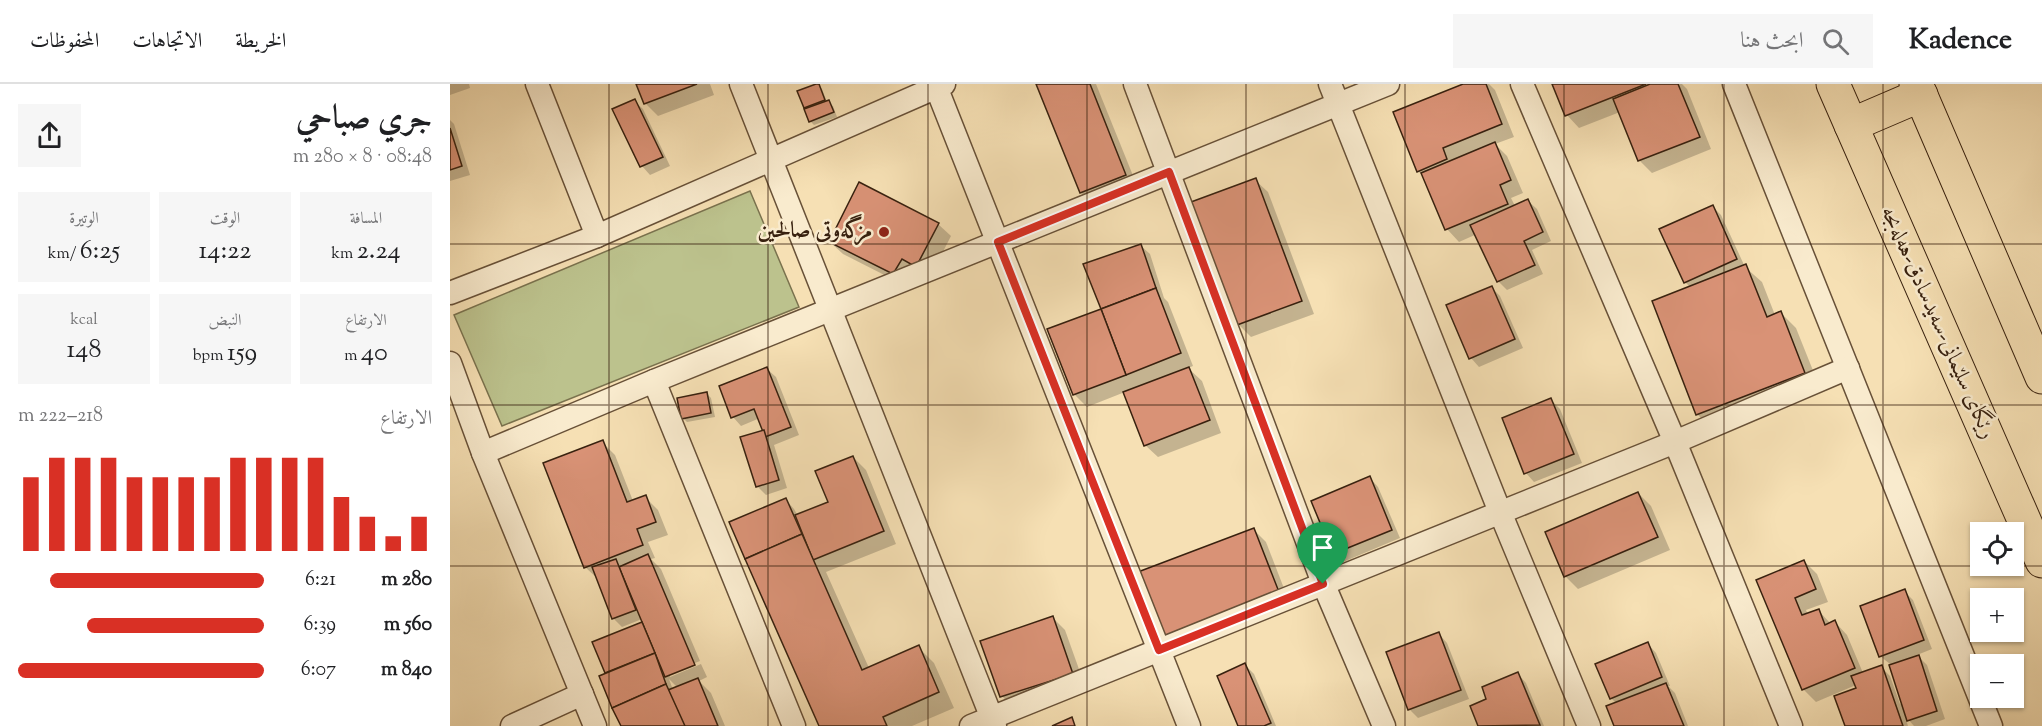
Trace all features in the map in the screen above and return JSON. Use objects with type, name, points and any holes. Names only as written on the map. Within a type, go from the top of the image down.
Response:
[{"type":"highway","name":"رێگای سلێمانی-سەیدسادق-هەلەبجە","points":[[1833,84],[2042,561]]},
{"type":"highway","points":[[1851,125],[1919,90],[2042,377]]},
{"type":"street","points":[[537,84],[597,236]]},
{"type":"street","points":[[741,84],[994,722]]},
{"type":"street","points":[[1135,84],[1323,584],[1384,726]]},
{"type":"street","points":[[483,453],[654,381],[1169,172],[1334,94],[1388,84]]},
{"type":"street","points":[[1522,84],[1675,442],[1791,726]]},
{"type":"street","points":[[1734,84],[1990,726]]},
{"type":"street","points":[[450,293],[597,236],[939,85],[998,242],[1189,726]]},
{"type":"street","points":[[1334,94],[1500,512],[1589,726]]},
{"type":"street","points":[[450,363],[483,453],[595,726]]},
{"type":"street","points":[[971,726],[994,722],[1159,650],[1675,442],[1848,368]]},
{"type":"street","points":[[654,381],[794,726]]},
{"type":"street","points":[[512,726],[582,694]]},
{"type":"green space","points":[[750,191],[799,307],[502,426],[454,315]]},
{"type":"building","points":[[636,84],[697,84],[644,104]]},
{"type":"building","points":[[819,84],[825,100],[804,108],[797,91]]},
{"type":"building","points":[[1036,84],[1090,84],[1126,175],[1080,193]]},
{"type":"building","points":[[1463,84],[1486,84],[1502,124],[1443,148],[1447,159],[1417,172],[1393,112]]},
{"type":"building","points":[[1552,84],[1646,84],[1565,116]]},
{"type":"building","points":[[1650,84],[1678,84],[1700,137],[1638,161],[1613,99]]},
{"type":"building","points":[[635,99],[663,157],[640,167],[612,109]]},
{"type":"building","points":[[829,100],[834,112],[809,122],[804,109]]},
{"type":"building","points":[[450,128],[462,166],[450,170]]},
{"type":"building","points":[[1495,142],[1511,180],[1500,185],[1508,204],[1445,230],[1421,173]]},
{"type":"building","points":[[1256,178],[1302,301],[1237,325],[1191,202]]},
{"type":"building","name":"مزگەوتی صالحین","points":[[859,182],[939,223],[916,267],[902,259],[893,274],[829,242]]},
{"type":"building","points":[[1528,199],[1543,232],[1524,241],[1535,265],[1497,282],[1470,225]]},
{"type":"building","points":[[1713,205],[1737,259],[1684,283],[1659,229]]},
{"type":"building","points":[[1141,244],[1156,288],[1101,309],[1083,264]]},
{"type":"building","points":[[1746,264],[1767,317],[1781,311],[1805,373],[1696,415],[1652,301]]},
{"type":"building","points":[[1492,286],[1515,339],[1469,359],[1446,305]]},
{"type":"building","points":[[1156,288],[1181,353],[1126,375],[1101,309]]},
{"type":"building","points":[[1101,309],[1126,375],[1073,395],[1047,329]]},
{"type":"building","points":[[767,367],[791,427],[765,437],[754,409],[731,418],[719,386]]},
{"type":"building","points":[[1189,367],[1210,420],[1144,446],[1123,392]]},
{"type":"building","points":[[707,392],[711,413],[681,419],[677,398]]},
{"type":"building","points":[[1551,398],[1574,454],[1524,474],[1502,418]]},
{"type":"building","points":[[764,430],[779,480],[756,487],[740,437]]},
{"type":"building","points":[[603,440],[627,502],[646,495],[656,522],[637,529],[643,545],[584,568],[543,463]]},
{"type":"building","points":[[853,456],[884,531],[813,560],[795,515],[828,502],[815,471]]},
{"type":"building","points":[[1370,476],[1392,530],[1333,554],[1311,501]]},
{"type":"building","points":[[1638,492],[1658,537],[1564,577],[1545,532]]},
{"type":"building","points":[[786,498],[802,534],[745,559],[729,522]]},
{"type":"building","points":[[1254,528],[1279,592],[1156,640],[1130,575]]},
{"type":"building","points":[[802,534],[862,670],[919,645],[939,692],[883,717],[887,726],[819,726],[745,559]]},
{"type":"building","points":[[648,554],[695,665],[665,677],[619,567]]},
{"type":"building","points":[[616,559],[636,610],[612,619],[592,567]]},
{"type":"building","points":[[1804,560],[1816,589],[1795,598],[1802,615],[1819,609],[1825,625],[1835,620],[1855,668],[1802,690],[1756,580]]},
{"type":"building","points":[[1905,589],[1924,640],[1879,657],[1860,606]]},
{"type":"building","points":[[1053,616],[1073,674],[1000,697],[980,641]]},
{"type":"building","points":[[642,622],[655,653],[605,673],[592,642]]},
{"type":"building","points":[[1439,632],[1461,690],[1408,710],[1386,652]]},
{"type":"building","points":[[1648,642],[1662,677],[1610,699],[1595,664]]},
{"type":"building","points":[[655,653],[666,684],[612,708],[599,676]]},
{"type":"building","points":[[1919,655],[1937,711],[1907,721],[1889,665]]},
{"type":"building","points":[[1245,663],[1271,723],[1264,726],[1238,726],[1217,676]]},
{"type":"building","points":[[1882,665],[1903,726],[1845,726],[1834,696],[1856,688],[1851,676]]},
{"type":"building","points":[[1518,672],[1540,725],[1478,726],[1470,706],[1486,699],[1482,687]]},
{"type":"building","points":[[698,678],[718,726],[683,726],[668,690]]},
{"type":"building","points":[[1666,683],[1684,726],[1614,726],[1606,706]]},
{"type":"building","points":[[666,684],[685,726],[621,726],[612,708]]},
{"type":"building","points":[[1072,717],[1075,726],[1052,726]]},
{"type":"place","name":"مزگەوتی صالحین","points":[[884,232]]},
{"type":"route","points":[[1169,172],[1323,584],[1159,650],[998,242],[1169,172]]}]
